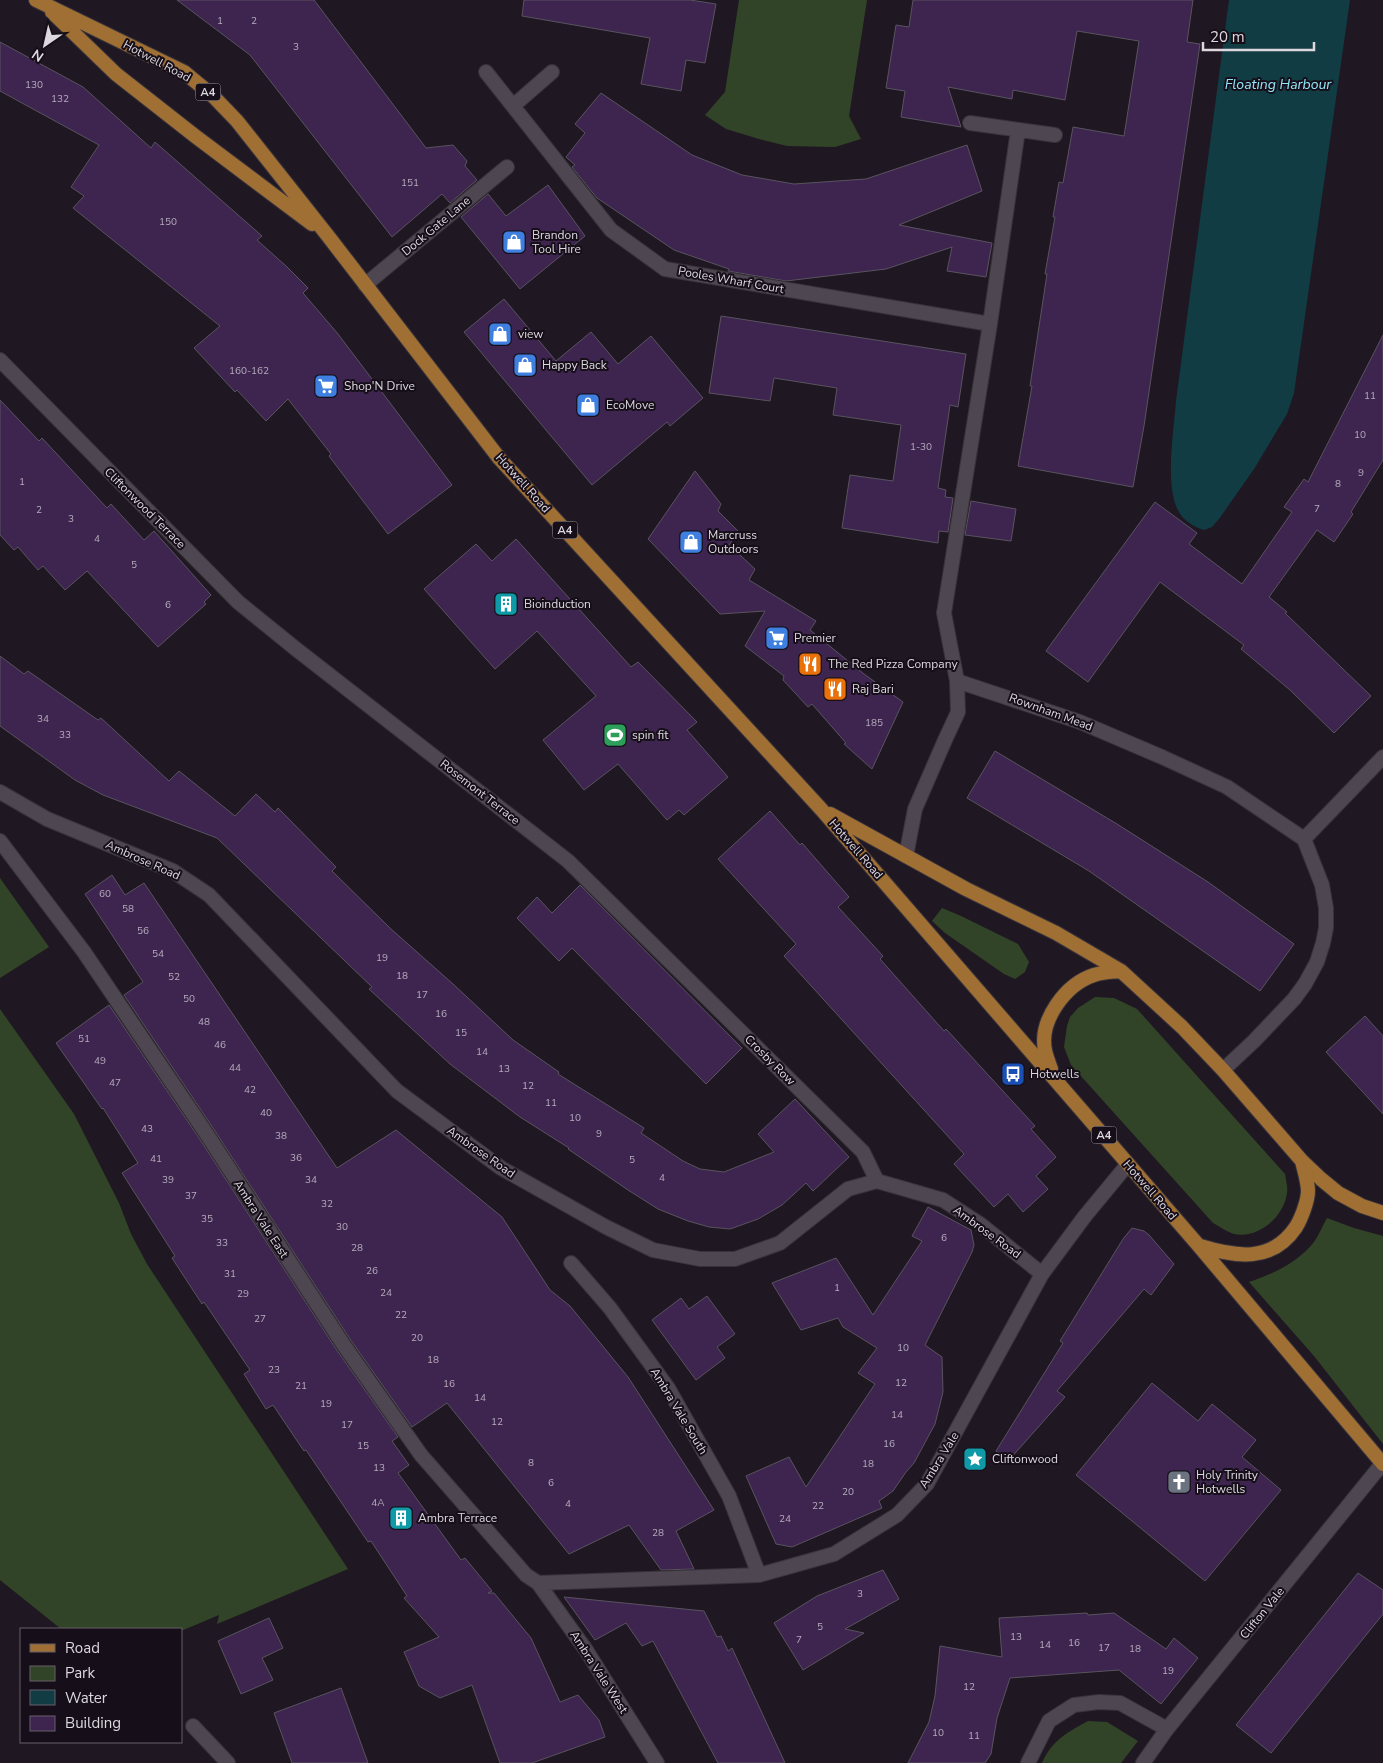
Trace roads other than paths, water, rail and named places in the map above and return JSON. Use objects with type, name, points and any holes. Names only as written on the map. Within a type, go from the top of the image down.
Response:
[{"type":"main road","name":"Hotwell Road","points":[[39,2],[184,72],[206,90],[236,121],[328,236],[499,458],[821,809],[1054,1076],[1383,1464]]},
{"type":"main road","name":"Hotwell Road","points":[[39,2],[116,74],[328,236]]},
{"type":"main road","name":"A4","points":[[821,809],[966,889],[1056,933],[1121,971],[1182,1027],[1223,1070],[1302,1161],[1338,1193],[1362,1206],[1383,1212]]},
{"type":"main road","points":[[1054,1076],[1045,1049],[1047,1024],[1057,1003],[1074,985],[1094,975],[1121,971]]},
{"type":"main road","points":[[1199,1246],[1236,1255],[1254,1255],[1271,1250],[1288,1239],[1301,1220],[1308,1192],[1302,1161]]},
{"type":"street","name":"Pooles Wharf Court","points":[[486,72],[611,230],[665,269],[990,324]]},
{"type":"street","points":[[513,106],[552,72]]},
{"type":"street","points":[[970,123],[1055,135]]},
{"type":"street","points":[[906,856],[916,809],[958,712],[957,681],[944,613],[990,324],[1018,130]]},
{"type":"street","name":"Dock Gate Lane","points":[[365,285],[507,167]]},
{"type":"street","name":"Cliftonwood Terrace","points":[[0,360],[238,602],[296,649]]},
{"type":"street","name":"Rosemont Terrace","points":[[296,649],[568,861],[655,945]]},
{"type":"street","name":"Rownham Mead","points":[[957,681],[1080,722],[1162,757],[1227,787],[1304,839]]},
{"type":"street","points":[[1223,1070],[1254,1041],[1294,998],[1305,984],[1317,962],[1326,928],[1326,908],[1322,885],[1304,839],[1383,757]]},
{"type":"street","name":"Ambrose Road","points":[[0,792],[47,819],[172,871],[209,895],[397,1091],[501,1168],[606,1228],[653,1250],[700,1259],[735,1260],[780,1243],[848,1188],[877,1180],[943,1200],[980,1224],[1042,1274]]},
{"type":"street","name":"Ambra Vale East","points":[[0,841],[84,952],[206,1133],[342,1344],[420,1455],[526,1575],[538,1583]]},
{"type":"street","name":"Crosby Row","points":[[655,945],[863,1152],[877,1180]]},
{"type":"street","name":"Ambra Vale","points":[[538,1583],[760,1575],[834,1554],[897,1515],[927,1484],[1042,1274],[1085,1216],[1128,1164]]},
{"type":"street","name":"Ambra Vale South","points":[[571,1263],[610,1308],[668,1388],[729,1496],[760,1575]]},
{"type":"street","name":"Clifton Vale","points":[[1143,1763],[1167,1729],[1383,1464]]},
{"type":"street","name":"Ambra Vale West","points":[[538,1583],[586,1650],[657,1763]]},
{"type":"street","points":[[1028,1763],[1049,1721],[1074,1705],[1099,1702],[1120,1703],[1167,1729]]},
{"type":"street","points":[[193,1726],[228,1763]]},
{"type":"water","name":"Floating Harbour","points":[[1229,0],[1350,0],[1294,393],[1287,414],[1254,469],[1219,519],[1212,527],[1204,530],[1190,523],[1179,512],[1174,501],[1172,488],[1171,458],[1176,401]]},
{"type":"place","name":"Brandon Tool Hire","points":[[514,242]]},
{"type":"place","name":"view","points":[[500,334]]},
{"type":"place","name":"Happy Back","points":[[525,365]]},
{"type":"place","name":"Shop'N Drive","points":[[326,386]]},
{"type":"place","name":"EcoMove","points":[[588,405]]},
{"type":"place","name":"Marcruss Outdoors","points":[[691,542]]},
{"type":"place","name":"Bioinduction","points":[[506,604]]},
{"type":"place","name":"Premier","points":[[777,638]]},
{"type":"place","name":"The Red Pizza Company","points":[[810,664]]},
{"type":"place","name":"Raj Bari","points":[[835,689]]},
{"type":"place","name":"spin fit","points":[[615,735]]},
{"type":"place","name":"Hotwells","points":[[1013,1074]]},
{"type":"place","name":"Cliftonwood","points":[[975,1459]]},
{"type":"place","name":"Holy Trinity Hotwells","points":[[1179,1482]]},
{"type":"place","name":"Ambra Terrace","points":[[401,1518]]}]
